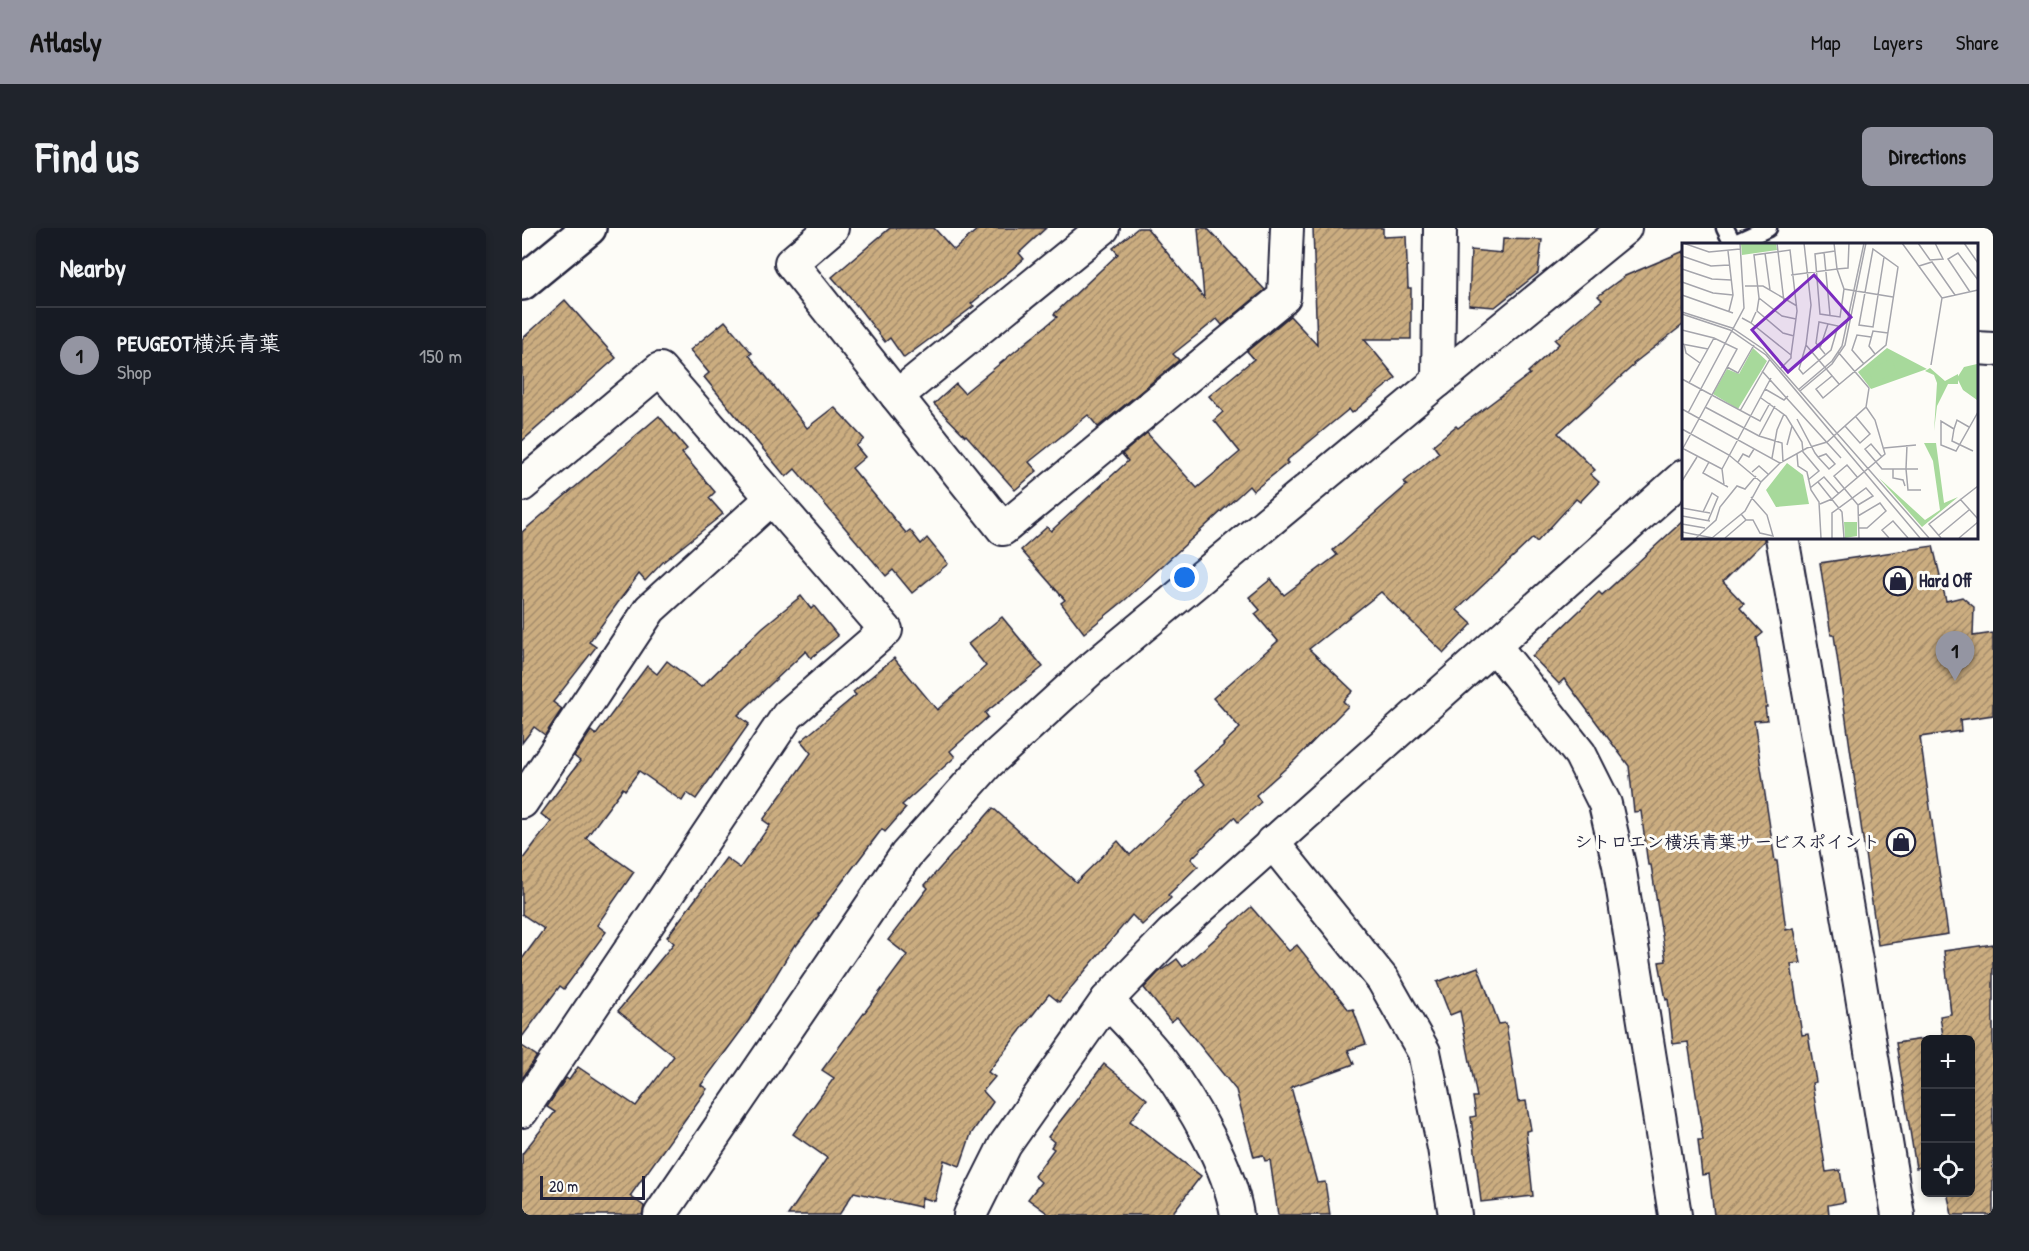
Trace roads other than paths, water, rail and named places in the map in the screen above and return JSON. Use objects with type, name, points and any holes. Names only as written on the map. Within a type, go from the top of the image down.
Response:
[{"type":"street","points":[[522,284],[589,228]]},
{"type":"street","points":[[832,228],[791,263],[1003,529],[1284,297],[1287,228]]},
{"type":"street","points":[[897,396],[1103,228]]},
{"type":"street","points":[[1438,381],[1440,228]]},
{"type":"street","points":[[660,1215],[906,855],[987,764],[1090,669],[1623,228]]},
{"type":"street","points":[[1978,348],[1993,349]]},
{"type":"street","points":[[522,485],[660,369],[886,630],[788,715],[522,1111]]},
{"type":"street","points":[[970,1215],[1005,1145],[1107,1000],[1171,934],[1272,842],[1682,478]]},
{"type":"street","points":[[522,802],[650,609],[772,498]]},
{"type":"street","points":[[1782,538],[1898,1215]]},
{"type":"street","points":[[1495,646],[1580,754],[1605,804],[1619,865],[1675,1215]]},
{"type":"street","points":[[1272,842],[1383,980],[1424,1053],[1455,1215]]},
{"type":"street","points":[[1107,1000],[1162,1061],[1187,1101],[1220,1160],[1234,1212]]},
{"type":"lane","points":[[1725,228],[1732,243]]},
{"type":"lane","points":[[1735,243],[1768,228]]},
{"type":"place","name":"Hard Off","points":[[1898,581]]},
{"type":"place","name":"PEUGEOT横浜青葉","points":[[1955,681]]},
{"type":"place","name":"シトロエン横浜青葉サービスポイント","points":[[1901,842]]}]
